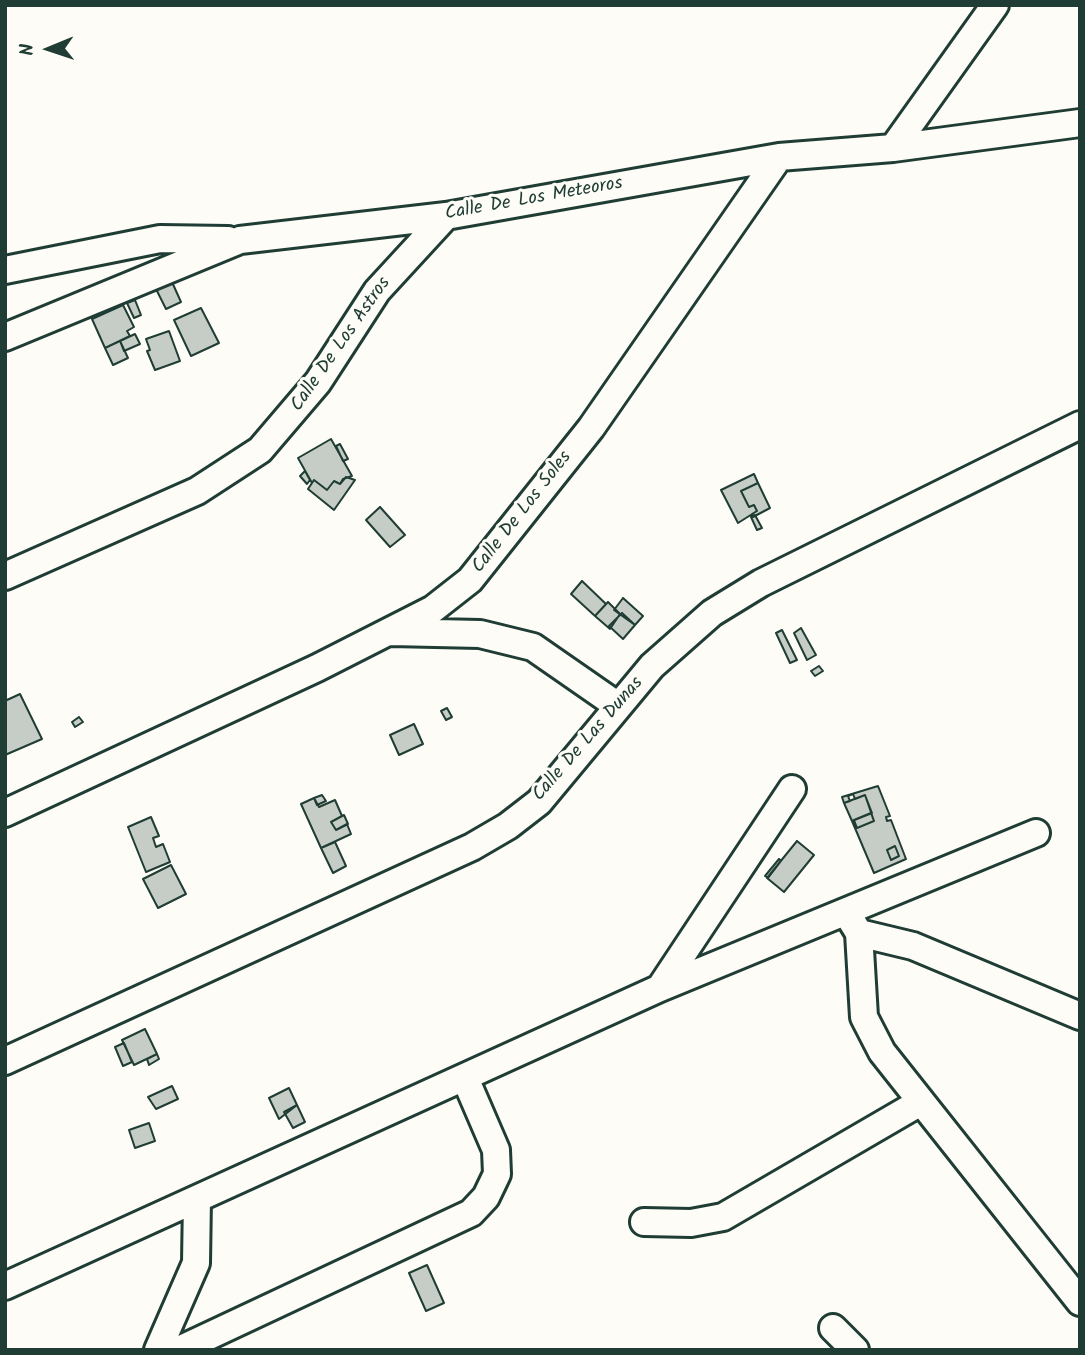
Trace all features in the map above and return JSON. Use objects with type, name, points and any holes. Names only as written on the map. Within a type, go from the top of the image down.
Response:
[{"type":"street","points":[[893,148],[995,5]]},
{"type":"street","name":"Calle De Los Meteoros","points":[[5,337],[240,240],[446,216],[779,157],[893,148],[1080,122]]},
{"type":"street","name":"Calle De Los Soles","points":[[5,813],[232,710],[433,609],[470,580],[591,428],[779,157]]},
{"type":"street","name":"Calle De Los Astros","points":[[5,576],[197,491],[260,450],[318,382],[377,291],[446,216]]},
{"type":"street","points":[[5,270],[160,239],[240,240]]},
{"type":"street","name":"Calle De Las Dunas","points":[[5,1061],[472,847],[508,826],[539,802],[618,706],[682,637],[712,613],[751,589],[1080,425]]},
{"type":"street","points":[[386,632],[480,634],[533,647],[618,706]]},
{"type":"street","points":[[660,988],[792,789]]},
{"type":"street","points":[[5,1286],[660,988],[853,923],[1036,833]]},
{"type":"street","points":[[853,923],[1080,1016]]},
{"type":"street","points":[[853,923],[864,1017],[882,1052],[919,1103],[1076,1293]]},
{"type":"street","points":[[179,1350],[471,1213],[486,1197],[497,1174],[496,1150],[465,1078]]},
{"type":"street","points":[[644,1222],[691,1223],[723,1217],[919,1103]]},
{"type":"street","points":[[158,1350],[196,1263],[197,1199]]},
{"type":"street","points":[[833,1328],[855,1350]]},
{"type":"building","points":[[172,282],[181,302],[166,309],[156,289]]},
{"type":"building","points":[[135,300],[141,315],[134,318],[127,303]]},
{"type":"building","points":[[123,305],[134,327],[127,331],[130,336],[105,348],[92,319]]},
{"type":"building","points":[[201,308],[219,343],[191,356],[174,320]]},
{"type":"building","points":[[169,331],[180,361],[155,370],[147,351],[150,350],[146,339]]},
{"type":"building","points":[[135,334],[140,344],[124,351],[120,341]]},
{"type":"building","points":[[120,341],[128,358],[113,365],[105,348]]},
{"type":"building","points":[[331,439],[352,476],[343,479],[340,484],[334,481],[327,490],[314,480],[312,483],[298,458]]},
{"type":"building","points":[[340,444],[348,459],[343,461],[336,446]]},
{"type":"building","points":[[305,471],[310,480],[307,484],[300,476]]},
{"type":"building","points":[[754,474],[758,483],[741,491],[749,507],[754,505],[757,511],[738,523],[721,490]]},
{"type":"building","points":[[346,477],[355,480],[334,510],[308,489],[314,480],[327,490],[334,481],[340,484]]},
{"type":"building","points":[[758,483],[770,508],[753,517],[752,514],[757,511],[754,505],[749,507],[741,491]]},
{"type":"building","points":[[380,507],[405,535],[390,547],[366,520]]},
{"type":"building","points":[[755,515],[762,528],[757,530],[751,517]]},
{"type":"building","points":[[582,581],[606,604],[595,616],[571,594]]},
{"type":"building","points":[[623,598],[643,616],[635,625],[614,610]]},
{"type":"building","points":[[608,602],[620,614],[610,629],[595,616]]},
{"type":"building","points":[[622,613],[635,625],[623,639],[609,626]]},
{"type":"building","points":[[801,628],[816,655],[807,660],[794,633]]},
{"type":"building","points":[[782,630],[797,660],[790,663],[776,633]]},
{"type":"building","points":[[819,666],[823,671],[815,676],[811,671]]},
{"type":"building","points":[[20,694],[42,739],[5,755],[5,697],[7,700]]},
{"type":"building","points":[[447,708],[452,717],[446,720],[441,711]]},
{"type":"building","points":[[79,717],[83,722],[75,727],[72,722]]},
{"type":"building","points":[[414,724],[423,744],[399,755],[390,735]]},
{"type":"building","points":[[878,786],[890,816],[886,817],[887,821],[891,820],[906,859],[874,873],[852,821],[857,828],[874,821],[865,795],[855,799],[853,794],[848,796],[850,801],[844,803],[842,797]],"holes":[[[895,846],[899,856],[891,860],[887,850]]]},
{"type":"building","points":[[322,795],[326,801],[317,805],[314,798]]},
{"type":"building","points":[[865,795],[872,813],[852,821],[844,803]]},
{"type":"building","points":[[314,798],[319,807],[335,800],[342,816],[331,822],[336,830],[347,824],[351,834],[321,848],[301,804]]},
{"type":"building","points":[[871,813],[874,821],[857,828],[854,820]]},
{"type":"building","points":[[344,815],[348,824],[336,830],[331,822]]},
{"type":"building","points":[[151,817],[159,836],[153,838],[156,847],[163,844],[170,862],[146,872],[128,827]]},
{"type":"building","points":[[797,841],[814,855],[784,892],[767,878]]},
{"type":"building","points":[[335,842],[346,866],[333,873],[321,848]]},
{"type":"building","points":[[895,846],[899,856],[891,860],[887,850]]},
{"type":"building","points":[[779,859],[781,861],[768,878],[765,876]]},
{"type":"building","points":[[171,865],[186,894],[158,908],[143,879]]},
{"type":"building","points":[[145,1029],[157,1054],[134,1065],[122,1040]]},
{"type":"building","points":[[124,1043],[132,1062],[123,1066],[115,1047]]},
{"type":"building","points":[[157,1054],[159,1059],[149,1065],[147,1059]]},
{"type":"building","points":[[172,1086],[178,1099],[156,1109],[148,1097]]},
{"type":"building","points":[[289,1088],[297,1105],[279,1119],[269,1098]]},
{"type":"building","points":[[297,1105],[305,1122],[293,1128],[284,1112]]},
{"type":"building","points":[[149,1123],[155,1141],[135,1148],[129,1130]]},
{"type":"building","points":[[427,1265],[444,1303],[426,1311],[409,1273]]}]
